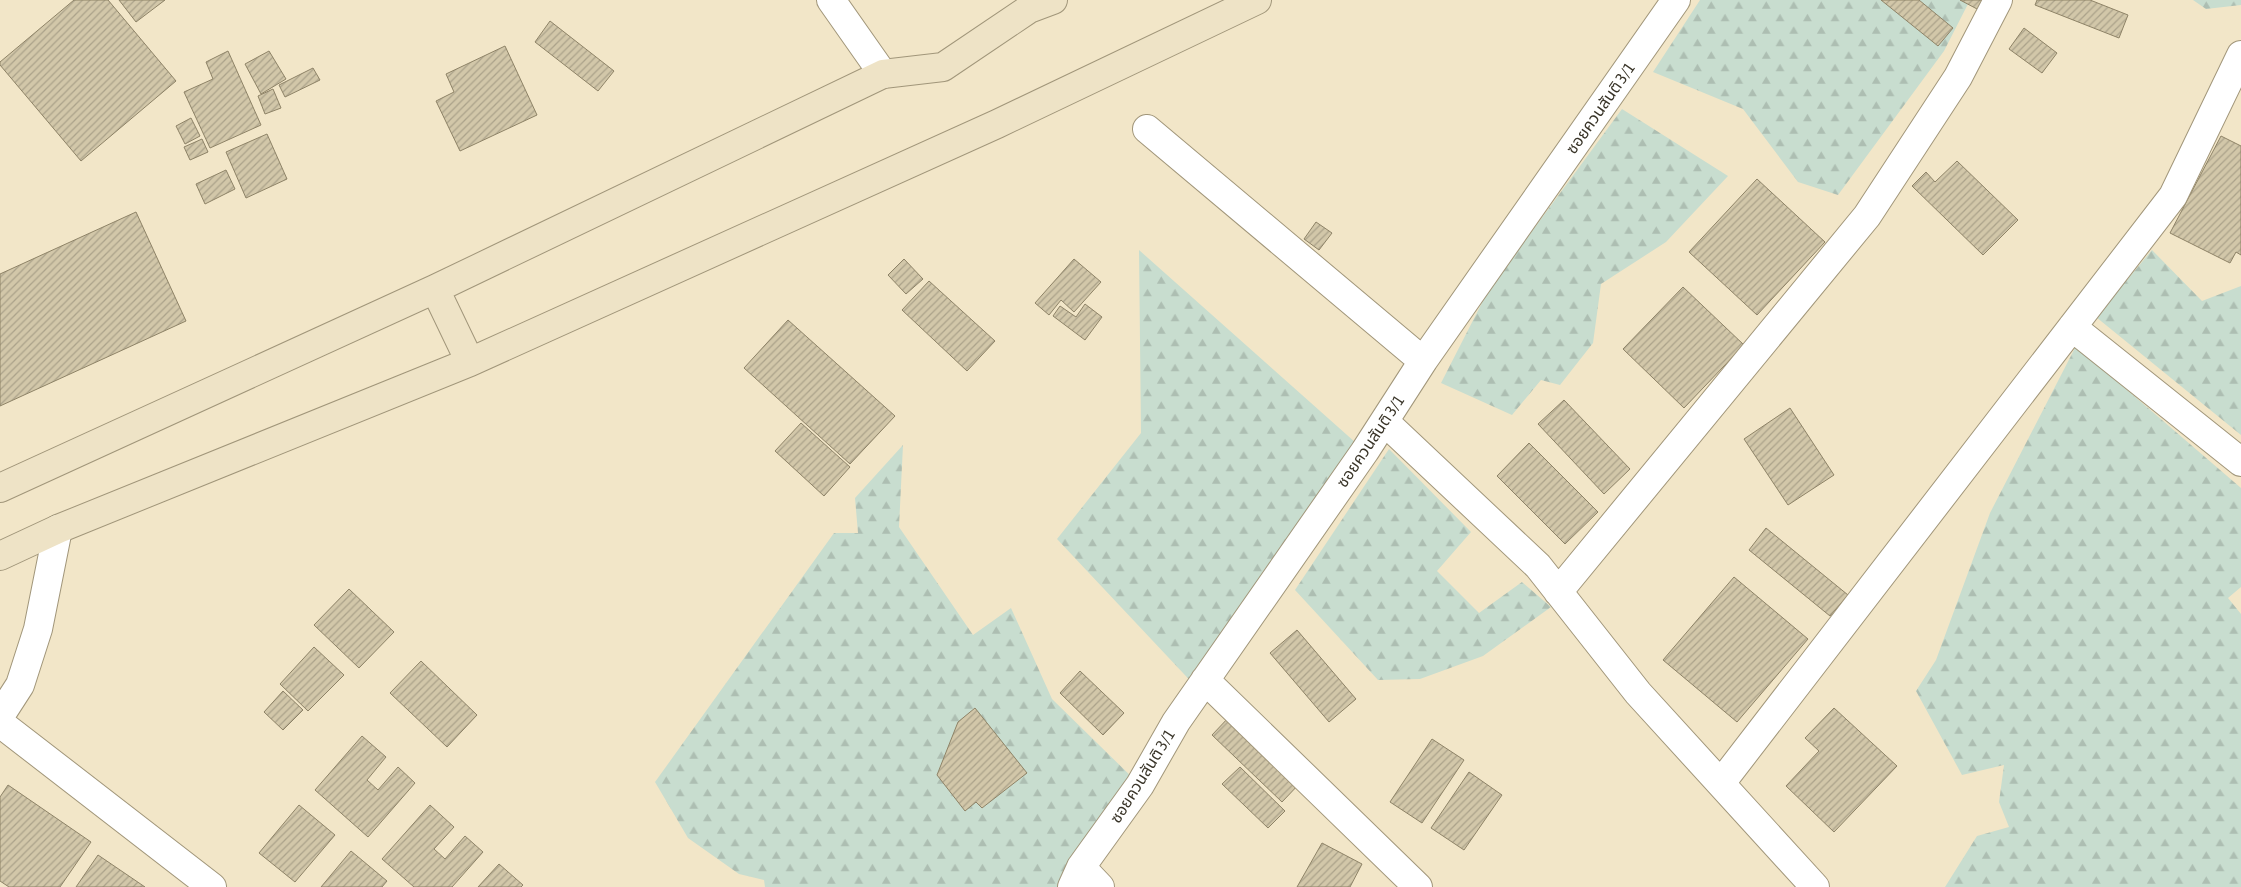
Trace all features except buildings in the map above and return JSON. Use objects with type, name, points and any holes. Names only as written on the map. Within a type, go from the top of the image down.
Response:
[{"type":"main road","points":[[0,556],[58,529],[470,362],[997,124],[1257,0]]},
{"type":"main road","points":[[0,488],[435,289],[883,74],[944,67],[1034,3]]},
{"type":"main road","points":[[435,289],[470,362]]},
{"type":"street","points":[[831,0],[883,74]]},
{"type":"street","name":"ซอยควนสันติ 3/1","points":[[1076,877],[1140,785],[1176,722],[1385,422],[1423,361],[1676,0]]},
{"type":"street","points":[[1558,592],[1868,216],[1958,77],[1998,0]]},
{"type":"street","points":[[1721,783],[2173,196],[2241,55]]},
{"type":"street","points":[[1147,129],[1423,361]]},
{"type":"street","points":[[2072,327],[2241,462]]},
{"type":"street","points":[[1385,422],[1538,566],[1638,693],[1815,887]]},
{"type":"street","points":[[0,716],[20,685],[38,629],[58,529]]},
{"type":"street","points":[[1205,680],[1418,887]]},
{"type":"street","points":[[0,723],[212,887]]},
{"type":"street","points":[[1076,877],[1100,887]]},
{"type":"green space","points":[[1700,0],[1970,0],[1944,51],[1838,195],[1798,182],[1743,109],[1653,72]]},
{"type":"green space","points":[[2193,0],[2241,0],[2241,5],[2206,9]]},
{"type":"green space","points":[[1622,109],[1728,176],[1666,242],[1601,284],[1593,343],[1560,385],[1541,380],[1512,415],[1441,383],[1488,291]]},
{"type":"green space","points":[[1139,250],[1365,451],[1199,690],[1057,539],[1141,433]]},
{"type":"green space","points":[[2152,250],[2202,301],[2241,286],[2241,435],[2096,317]]},
{"type":"green space","points":[[2076,346],[2241,488],[2241,587],[2228,598],[2241,614],[2241,887],[1945,887],[1977,836],[2009,827],[1999,802],[2004,765],[1962,775],[1916,691],[1936,660],[1990,513]]},
{"type":"green space","points":[[903,445],[899,527],[973,635],[1011,608],[1052,699],[1140,785],[1081,887],[765,887],[764,880],[739,874],[688,838],[655,782],[834,533],[858,533],[855,498]]},
{"type":"green space","points":[[1389,449],[1471,532],[1437,571],[1479,613],[1522,582],[1551,607],[1483,656],[1420,679],[1378,680],[1295,590]]}]
